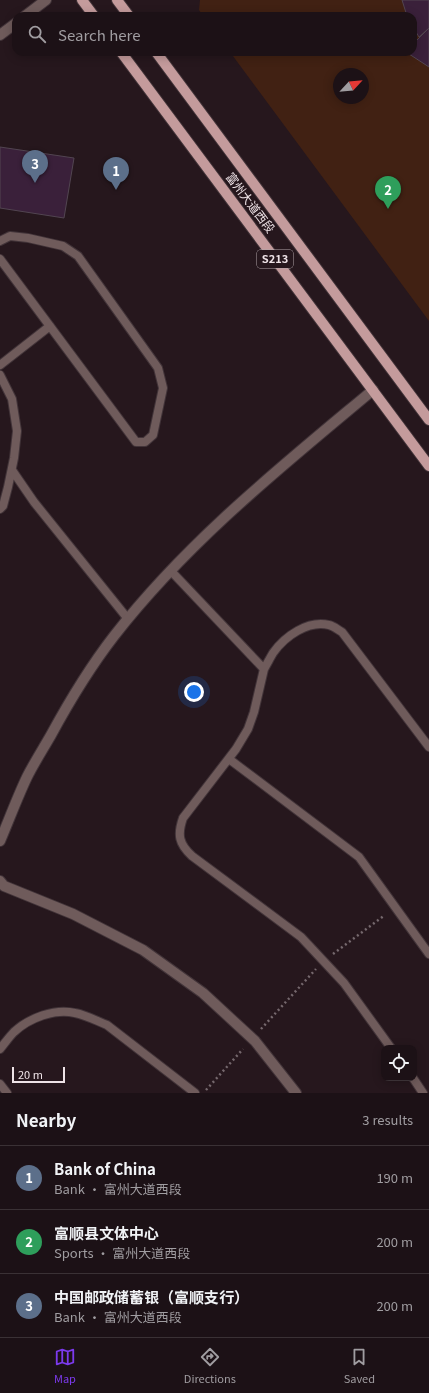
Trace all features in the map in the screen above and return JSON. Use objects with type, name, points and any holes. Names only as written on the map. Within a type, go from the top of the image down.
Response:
[{"type":"main road","points":[[82,0],[91,12]]},
{"type":"main road","points":[[117,0],[126,12]]},
{"type":"main road","name":"富州大道西段","points":[[124,56],[429,466]]},
{"type":"main road","name":"富州大道西段","points":[[159,56],[429,420]]},
{"type":"street","points":[[30,12],[46,0]]},
{"type":"street","points":[[0,35],[12,26]]},
{"type":"street","points":[[0,841],[27,777],[77,689],[114,636],[128,619],[158,583],[260,484],[373,390]]},
{"type":"street","points":[[0,881],[4,886],[73,914],[143,950],[203,993],[252,1039],[296,1093]]},
{"type":"lane","points":[[0,241],[10,236],[28,238],[63,246],[78,256],[158,368],[163,388],[154,435],[145,442],[136,442],[0,259]]},
{"type":"lane","points":[[0,365],[50,326]]},
{"type":"lane","points":[[0,375],[12,399],[17,431],[12,470],[3,506],[0,509]]},
{"type":"lane","points":[[12,470],[34,502],[128,619]]},
{"type":"lane","points":[[171,571],[264,669]]},
{"type":"lane","points":[[389,1045],[344,983],[301,937],[192,856],[184,848],[180,838],[179,828],[183,818],[228,759],[248,729],[254,712],[264,669],[274,652],[287,639],[303,628],[317,624],[330,625],[342,632],[429,747]]},
{"type":"lane","points":[[228,759],[359,857],[429,954]]},
{"type":"lane","points":[[0,1049],[14,1031],[29,1021],[61,1011],[74,1012],[107,1025],[195,1093]]},
{"type":"lane","points":[[414,1081],[423,1093]]},
{"type":"lane","points":[[0,1084],[7,1093]]},
{"type":"path","points":[[203,1093],[324,961],[395,907]]},
{"type":"shaded area","points":[[200,0],[429,0],[429,321],[233,56],[417,56],[417,12],[200,12],[199,10]]},
{"type":"building","points":[[402,0],[429,0],[429,28],[419,37],[417,34],[417,12],[406,12]]},
{"type":"building","points":[[429,28],[429,67],[412,56],[417,56],[417,40]]},
{"type":"building","points":[[0,147],[74,158],[64,218],[0,208]]},
{"type":"place","name":"中国邮政储蓄银（富顺支行）","points":[[35,183]]},
{"type":"place","name":"Bank of China","points":[[116,190]]},
{"type":"place","name":"富顺县文体中心","points":[[388,209]]}]
